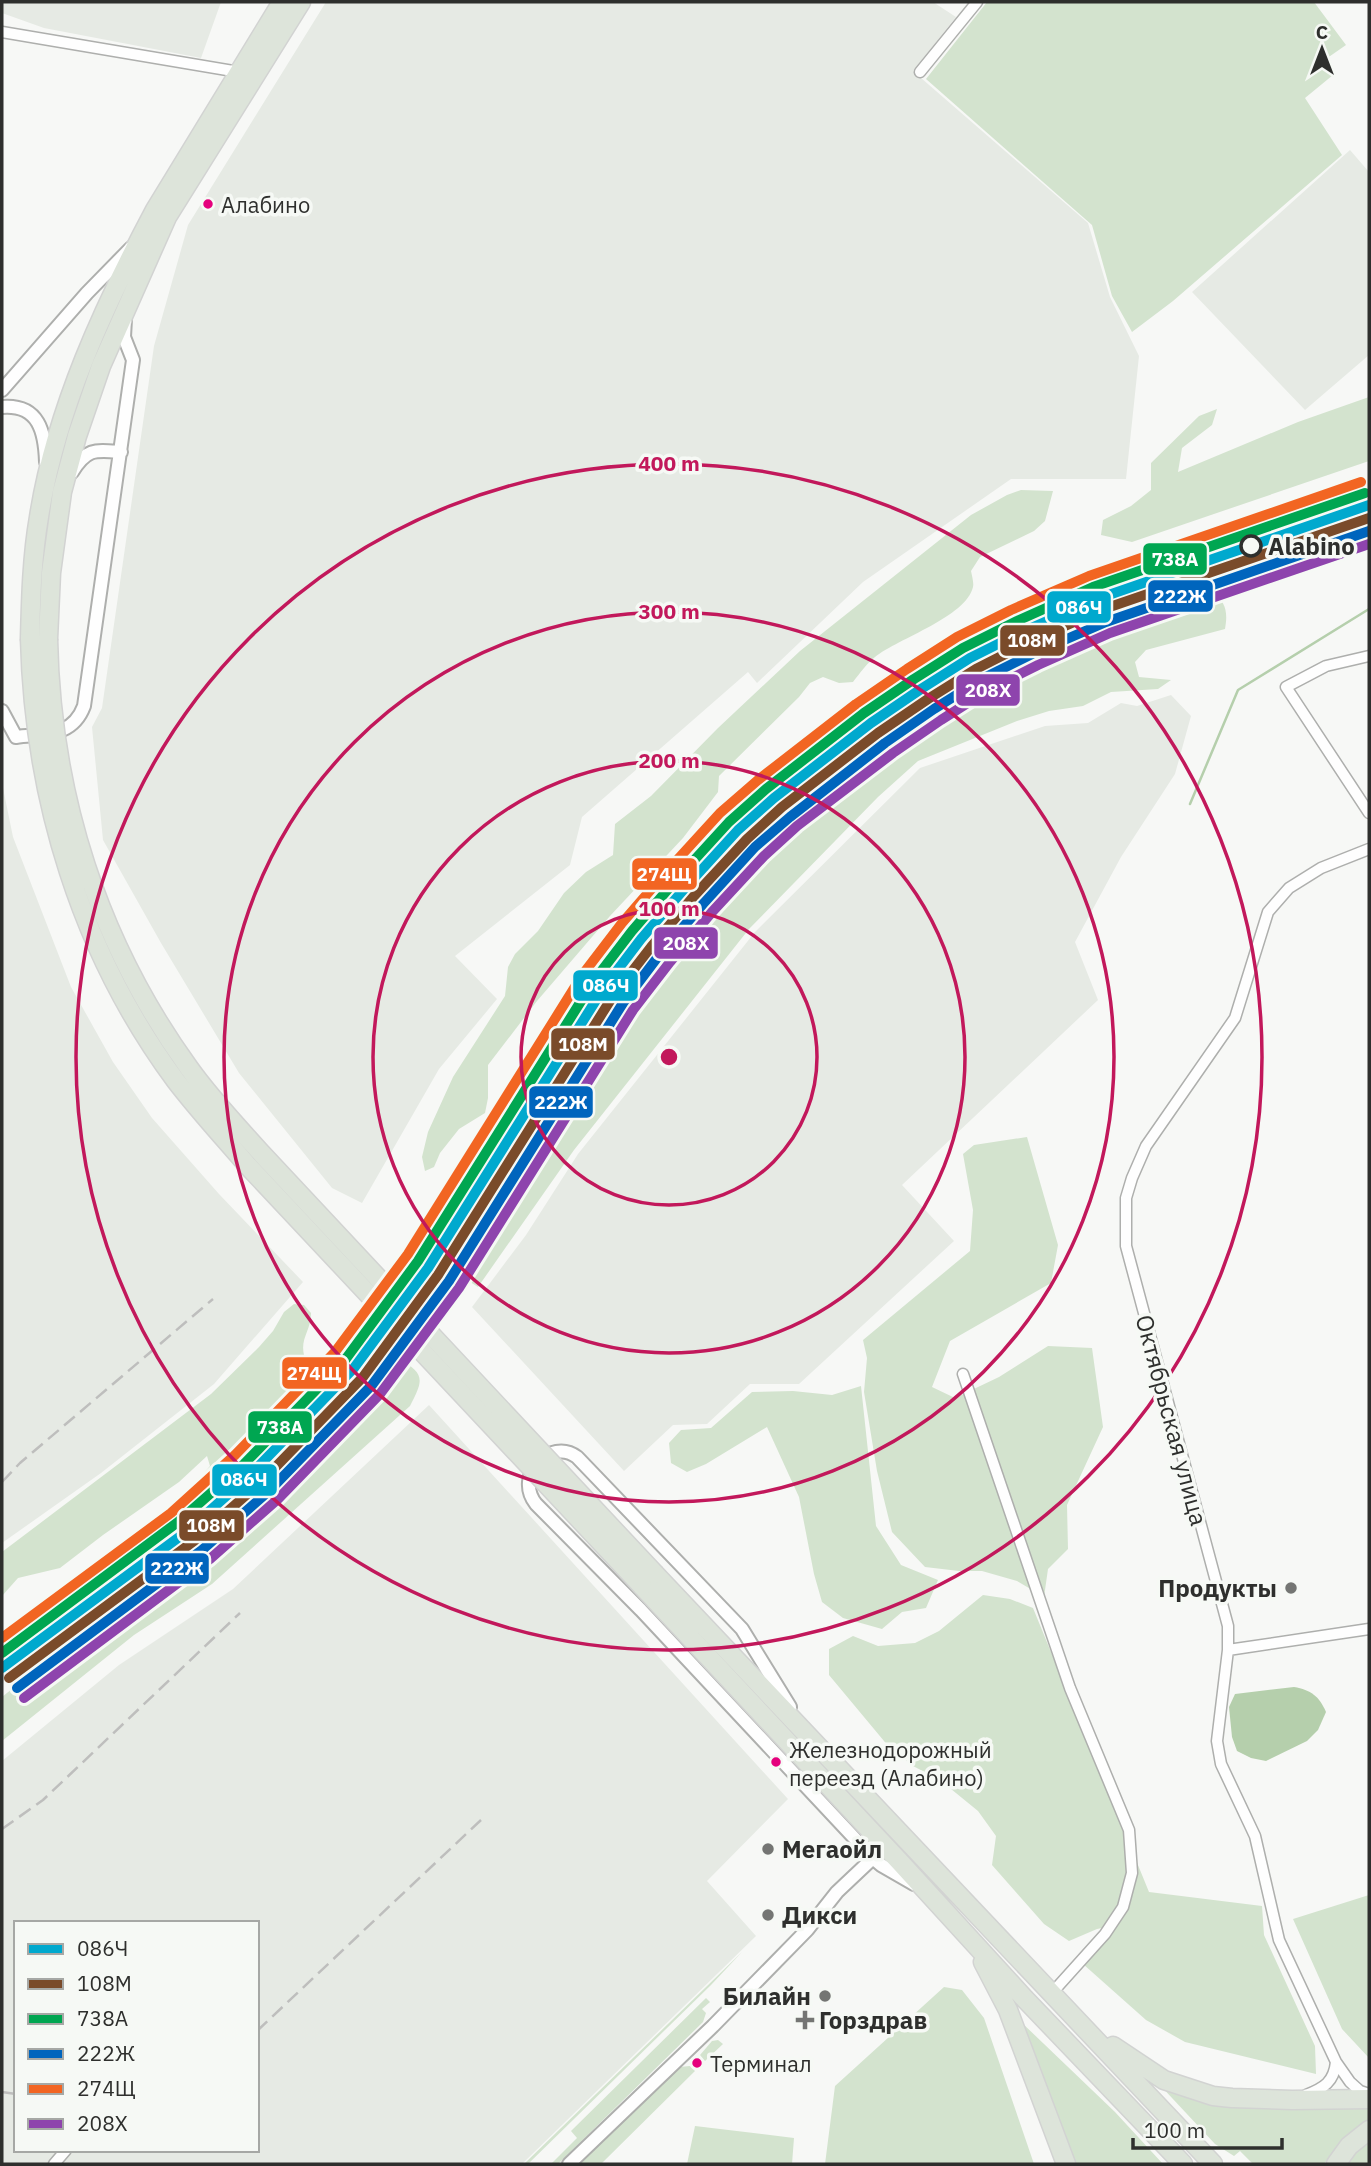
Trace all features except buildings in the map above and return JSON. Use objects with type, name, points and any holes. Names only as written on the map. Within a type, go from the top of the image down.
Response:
[{"type":"highway","points":[[39,639],[30,607],[39,517],[60,431],[84,360],[155,210],[282,2]]},
{"type":"highway","points":[[301,2],[167,217],[128,302],[88,401],[62,492],[51,573],[31,680],[39,755],[47,793],[65,865],[92,936],[152,1045],[204,1116],[248,1166],[649,1580],[833,1764],[1213,2164]]},
{"type":"highway","points":[[649,1580],[722,1672],[1183,2164]]},
{"type":"highway","points":[[974,1944],[1008,2010],[1066,2164]]},
{"type":"highway","points":[[1064,2008],[1156,2076],[1202,2094],[1292,2100],[1369,2096]]},
{"type":"highway","points":[[1336,2164],[1349,2146],[1369,2130]]},
{"type":"street","points":[[920,72],[977,2]]},
{"type":"street","points":[[2,32],[239,72]]},
{"type":"street","points":[[2,390],[87,293],[139,241]]},
{"type":"street","points":[[2,712],[16,737],[66,729],[72,726],[81,713],[91,668],[133,360],[124,337],[128,302]]},
{"type":"street","points":[[2,407],[20,408],[36,419],[42,427],[47,479]]},
{"type":"street","points":[[62,492],[83,456],[96,451],[121,452]]},
{"type":"street","points":[[1369,656],[1326,666],[1286,687],[1369,813]]},
{"type":"street","name":"Октябрьская улица","points":[[1369,849],[1321,868],[1289,888],[1268,912],[1235,1018],[1146,1146],[1126,1198],[1126,1246],[1228,1626],[1228,1650],[1217,1741],[1221,1765],[1255,1836],[1279,1940],[1336,2062],[1350,2082],[1369,2096]]},
{"type":"street","points":[[963,1374],[1070,1688],[1129,1830],[1132,1873],[1123,1907],[1105,1934],[1051,1994]]},
{"type":"street","points":[[833,1764],[780,1693],[754,1647],[724,1609],[578,1457],[565,1451],[543,1458],[528,1477],[531,1498],[641,1610],[873,1858],[929,1895]]},
{"type":"street","points":[[1228,1650],[1369,1629]]},
{"type":"street","points":[[722,1672],[759,1736]]},
{"type":"street","points":[[569,2164],[713,2026],[807,1930],[837,1892],[873,1858]]},
{"type":"street","points":[[1292,2100],[1325,2087],[1333,2077],[1336,2062]]},
{"type":"shaded area","points":[[2,2],[221,2],[201,58],[44,28],[2,13]]},
{"type":"shaded area","points":[[326,2],[933,2],[956,17],[913,71],[1088,223],[1110,297],[1139,356],[1126,479],[1011,479],[863,582],[757,683],[748,672],[582,817],[570,865],[455,956],[497,999],[439,1069],[362,1203],[332,1188],[239,1073],[161,943],[103,840],[92,727],[102,708],[154,346],[188,225]]},
{"type":"shaded area","points":[[987,2],[1314,2],[1346,45],[1323,61],[1333,75],[1305,98],[1342,155],[1173,301],[1132,332],[1112,296],[1092,225],[926,79]]},
{"type":"shaded area","points":[[1350,150],[1369,172],[1369,355],[1305,410],[1192,292]]},
{"type":"shaded area","points":[[1369,397],[1369,461],[1132,542],[1101,535],[1103,520],[1131,506],[1151,490],[1151,463],[1199,416],[1217,409],[1212,425],[1182,448],[1178,472],[1298,422]]},
{"type":"shaded area","points":[[1021,490],[1053,491],[1045,521],[1034,531],[980,557],[971,571],[973,587],[968,598],[958,608],[875,657],[853,682],[839,683],[823,677],[810,683],[719,776],[718,792],[683,838],[610,916],[537,1001],[488,1065],[485,1113],[459,1129],[440,1153],[434,1167],[425,1171],[422,1157],[428,1132],[453,1077],[505,996],[508,967],[515,954],[538,931],[564,893],[586,872],[613,855],[615,824],[651,796],[800,651],[971,515]]},
{"type":"shaded area","points":[[1213,591],[1225,608],[1225,629],[1146,650],[1135,662],[1139,677],[1171,680],[1158,689],[1111,692],[1083,706],[1049,711],[1017,721],[918,761],[878,797],[749,929],[574,1150],[478,1287],[467,1280],[461,1267],[592,1051],[730,884],[837,773],[922,705]]},
{"type":"shaded area","points":[[1171,695],[1191,716],[1175,774],[1121,857],[1075,942],[1098,1000],[902,1185],[954,1241],[799,1384],[750,1384],[707,1424],[673,1425],[624,1471],[472,1307],[526,1235],[578,1154],[755,932],[920,768],[1045,726],[1088,723],[1121,703],[1137,706]]},
{"type":"shaded area","points":[[2,783],[13,837],[71,987],[113,1062],[152,1118],[219,1194],[303,1282],[214,1384],[101,1473],[2,1543]]},
{"type":"shaded area","points":[[1027,1137],[1058,1245],[1051,1283],[950,1341],[932,1387],[955,1398],[999,1377],[1048,1346],[1092,1348],[1103,1427],[1067,1505],[1068,1549],[1048,1569],[1044,1597],[1017,1581],[982,1571],[925,1567],[892,1532],[877,1471],[864,1392],[867,1358],[863,1340],[970,1251],[973,1210],[963,1154],[974,1145]]},
{"type":"shaded area","points":[[294,1304],[304,1305],[311,1313],[303,1349],[304,1355],[312,1360],[311,1370],[294,1382],[288,1403],[248,1439],[217,1484],[206,1488],[197,1481],[210,1466],[207,1456],[179,1482],[60,1568],[18,1578],[2,1596],[2,1552],[211,1394],[259,1347],[284,1312]]},
{"type":"shaded area","points":[[398,1358],[413,1368],[419,1378],[418,1389],[410,1406],[212,1584],[134,1635],[2,1741],[2,1697],[274,1478],[388,1360]]},
{"type":"shaded area","points":[[861,1386],[876,1526],[901,1565],[938,1580],[926,1608],[902,1612],[882,1629],[843,1618],[822,1602],[799,1497],[767,1427],[706,1464],[687,1472],[671,1463],[669,1443],[681,1430],[711,1428],[752,1392],[793,1391],[832,1395]]},
{"type":"shaded area","points":[[429,1405],[788,1799],[707,1881],[756,1936],[522,2164],[2,2164],[2,1761],[119,1665],[233,1589]]},
{"type":"shaded area","points":[[983,1595],[1010,1599],[1033,1608],[1149,1892],[1262,1906],[1264,1935],[1315,2046],[1316,2074],[1185,2042],[1146,2020],[1083,1964],[1117,1925],[1097,1929],[1069,1941],[1044,1924],[992,1865],[996,1836],[978,1811],[940,1780],[913,1766],[889,1747],[829,1675],[829,1649],[853,1636],[878,1646],[915,1643],[939,1631]]},
{"type":"shaded area","points":[[1294,1687],[1314,1695],[1323,1706],[1326,1712],[1318,1730],[1307,1741],[1266,1761],[1237,1751],[1232,1737],[1229,1707],[1235,1694]]},
{"type":"shaded area","points":[[753,1715],[898,1869],[882,1860],[764,1733]]},
{"type":"shaded area","points":[[1369,1895],[1369,2058],[1342,2029],[1293,1919]]},
{"type":"shaded area","points":[[742,1952],[528,2164],[524,2164]]},
{"type":"shaded area","points":[[944,1987],[962,1990],[984,2018],[1034,2164],[825,2164],[835,2086]]},
{"type":"shaded area","points":[[706,1998],[710,2002],[702,2009],[706,2013],[703,2022],[558,2164],[551,2164],[577,2138],[571,2131]]},
{"type":"shaded area","points":[[1020,2021],[1115,2112],[1163,2164],[1073,2164]]},
{"type":"shaded area","points":[[718,2040],[723,2044],[705,2061],[700,2055],[712,2041]]},
{"type":"shaded area","points":[[690,2066],[695,2071],[601,2164],[580,2164],[679,2067]]},
{"type":"shaded area","points":[[1158,2083],[1369,2107],[1369,2120],[1348,2134],[1324,2164],[1253,2164],[1240,2151],[1234,2156],[1215,2144]]},
{"type":"shaded area","points":[[695,2126],[794,2138],[792,2164],[687,2164]]},
{"type":"shaded area","points":[[1369,2140],[1369,2164],[1344,2164]]},
{"type":"waterway","points":[[1190,804],[1238,690],[1369,609]]},
{"type":"railway","points":[[2,1482],[20,1463],[213,1299]]},
{"type":"railway","points":[[2,1829],[43,1800],[240,1613]]},
{"type":"railway","points":[[259,2029],[481,1820]]},
{"type":"railway","points":[[2,2092],[14,2094]]},
{"type":"transit line","name":"274Щ","points":[[2,1638],[171,1513],[235,1455],[335,1352],[408,1254],[583,974],[667,871],[720,813],[758,780],[856,704],[907,669],[957,637],[1011,610],[1089,576],[1361,482]]},
{"type":"transit line","name":"738А","points":[[2,1653],[178,1522],[244,1464],[345,1360],[418,1261],[593,982],[676,880],[729,822],[766,789],[864,713],[914,679],[963,648],[1017,621],[1093,587],[1365,493]]},
{"type":"transit line","name":"086Ч","points":[[2,1668],[186,1532],[252,1473],[354,1368],[428,1268],[603,989],[685,888],[738,830],[774,798],[871,723],[921,689],[970,658],[1022,632],[1097,599],[1369,505]]},
{"type":"transit line","name":"108М","points":[[9,1678],[194,1541],[261,1482],[363,1377],[438,1275],[613,996],[694,896],[747,839],[782,807],[878,733],[928,699],[976,669],[1027,643],[1101,610],[1369,518]]},
{"type":"transit line","name":"222Ж","points":[[17,1688],[202,1550],[270,1490],[372,1385],[449,1281],[623,1003],[703,904],[755,847],[790,817],[885,743],[934,709],[982,679],[1032,654],[1106,622],[1369,531]]},
{"type":"transit line","name":"208Х","points":[[24,1698],[210,1559],[278,1499],[380,1394],[459,1288],[633,1010],[712,912],[764,856],[797,826],[941,720],[988,690],[1038,665],[1110,633],[1369,544]]},
{"type":"place","name":"Алабино","points":[[208,204]]},
{"type":"place","name":"Alabino","points":[[1251,546]]},
{"type":"place","name":"Продукты","points":[[1291,1588]]},
{"type":"place","name":"Железнодорожный переезд (Алабино)","points":[[776,1762]]},
{"type":"place","name":"Мегаойл","points":[[768,1849]]},
{"type":"place","name":"Дикси","points":[[768,1915]]},
{"type":"place","name":"Билайн","points":[[825,1996]]},
{"type":"place","name":"Горздрав","points":[[805,2020]]},
{"type":"place","name":"Терминал","points":[[697,2063]]}]
